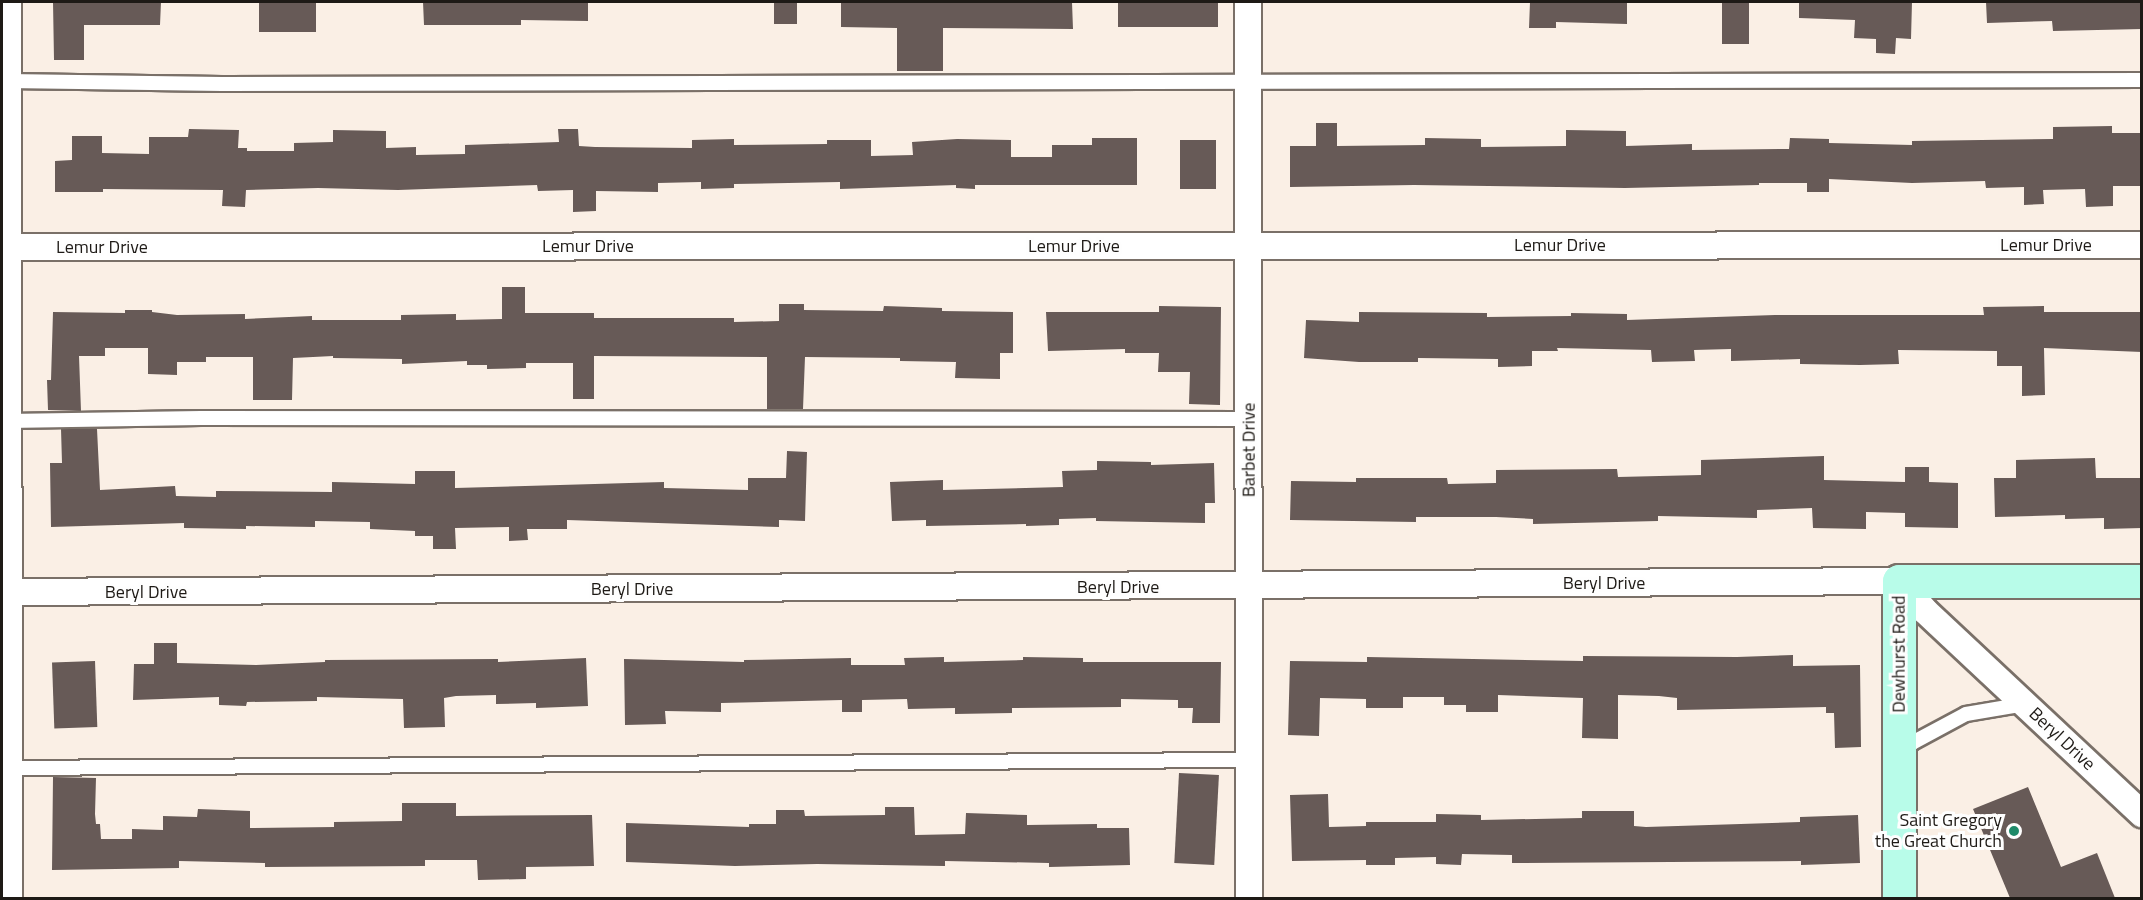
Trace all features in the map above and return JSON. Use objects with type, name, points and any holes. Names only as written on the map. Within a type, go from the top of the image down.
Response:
[{"type":"street","points":[[8,2],[5,94],[7,421],[5,768],[9,898]]},
{"type":"street","name":"Barbet Drive","points":[[1248,2],[1250,898]]},
{"type":"street","name":"Lemur Drive","points":[[6,247],[2142,245]]},
{"type":"street","name":"Beryl Drive","points":[[5,592],[1899,581],[1924,610],[2142,814]]},
{"type":"street","name":"Dewhurst Road","points":[[1899,898],[1899,581],[2142,581]]},
{"type":"lane","points":[[5,94],[222,84],[2142,80]]},
{"type":"lane","points":[[7,421],[1249,419]]},
{"type":"lane","points":[[1899,757],[1912,743],[1966,714],[2025,704]]},
{"type":"lane","points":[[5,768],[1250,760]]},
{"type":"building","points":[[53,2],[161,2],[160,25],[84,25],[84,60],[54,60]]},
{"type":"building","points":[[259,2],[316,2],[316,32],[259,32]]},
{"type":"building","points":[[423,2],[588,2],[588,21],[521,20],[521,25],[424,25]]},
{"type":"building","points":[[774,2],[797,2],[797,24],[774,24]]},
{"type":"building","points":[[841,2],[1072,2],[1073,29],[943,28],[943,71],[897,71],[897,28],[841,27]]},
{"type":"building","points":[[1118,2],[1218,2],[1218,27],[1118,27]]},
{"type":"building","points":[[1530,2],[1627,2],[1627,24],[1556,22],[1556,28],[1529,28]]},
{"type":"building","points":[[1722,2],[1749,2],[1749,44],[1722,44]]},
{"type":"building","points":[[1799,2],[1912,2],[1911,39],[1896,38],[1895,54],[1876,53],[1876,39],[1854,38],[1855,20],[1799,18]]},
{"type":"building","points":[[1986,2],[2142,2],[2142,29],[2053,31],[2052,21],[1987,23]]},
{"type":"building","points":[[1316,123],[1337,123],[1337,146],[1425,145],[1425,138],[1481,139],[1481,147],[1566,146],[1566,130],[1626,131],[1626,146],[1692,144],[1692,150],[1789,149],[1790,138],[1829,139],[1829,143],[1912,145],[1912,141],[2053,139],[2053,127],[2112,126],[2112,133],[2142,133],[2142,186],[2113,186],[2113,206],[2086,207],[2085,189],[2043,190],[2044,204],[2024,205],[2024,187],[1986,188],[1985,181],[1912,183],[1829,179],[1829,192],[1807,192],[1807,183],[1625,188],[1414,185],[1290,187],[1290,146],[1316,146]]},
{"type":"building","points":[[189,129],[239,130],[238,148],[247,148],[247,151],[294,151],[294,143],[333,142],[333,130],[386,131],[386,148],[416,147],[416,155],[465,154],[465,145],[559,142],[558,129],[578,129],[579,146],[595,147],[692,148],[692,140],[734,139],[734,145],[827,144],[827,140],[871,140],[871,156],[913,155],[912,142],[957,139],[1011,140],[1011,157],[1052,157],[1052,145],[1092,145],[1092,138],[1137,138],[1137,185],[975,185],[975,189],[956,188],[956,185],[840,189],[840,182],[734,184],[734,188],[701,189],[701,182],[658,183],[658,192],[596,191],[596,211],[573,212],[573,190],[538,191],[537,185],[398,190],[318,188],[246,190],[245,207],[222,206],[223,190],[103,189],[103,192],[55,192],[55,161],[72,160],[72,136],[102,136],[102,153],[149,154],[149,137],[188,137]]},
{"type":"building","points":[[1180,140],[1216,140],[1216,189],[1180,189]]},
{"type":"building","points":[[502,287],[525,287],[525,313],[594,313],[594,318],[734,318],[734,322],[779,321],[779,304],[804,304],[804,310],[883,311],[884,306],[942,308],[942,311],[1013,312],[1013,353],[1000,353],[1000,379],[955,378],[956,362],[900,361],[900,358],[805,357],[803,409],[767,409],[767,357],[594,356],[594,399],[573,399],[573,363],[526,363],[526,368],[487,369],[487,365],[467,365],[467,361],[402,364],[402,359],[333,358],[333,356],[293,358],[292,400],[253,400],[253,357],[206,357],[206,362],[177,362],[177,375],[148,374],[148,348],[105,348],[105,356],[79,356],[81,411],[48,410],[47,380],[51,380],[53,312],[125,313],[125,310],[152,310],[152,312],[177,315],[245,314],[245,319],[312,316],[312,320],[401,320],[401,315],[456,314],[456,320],[502,319]]},
{"type":"building","points":[[1159,306],[1221,307],[1220,405],[1189,404],[1190,372],[1158,372],[1159,353],[1125,353],[1125,349],[1048,351],[1046,312],[1159,312]]},
{"type":"building","points":[[2044,306],[2044,312],[2142,312],[2142,352],[2044,348],[2045,395],[2022,396],[2022,366],[1997,366],[1997,351],[1898,350],[1899,364],[1860,365],[1800,364],[1800,359],[1731,361],[1731,349],[1694,350],[1695,361],[1652,362],[1651,350],[1557,348],[1558,351],[1532,351],[1532,366],[1498,367],[1498,359],[1418,358],[1418,362],[1359,362],[1304,358],[1306,320],[1359,322],[1359,312],[1487,313],[1487,317],[1571,316],[1571,313],[1627,314],[1627,320],[1775,315],[1984,315],[1983,307]]},
{"type":"building","points":[[61,429],[97,429],[100,490],[175,486],[176,496],[216,497],[216,491],[332,492],[332,482],[415,484],[415,471],[455,471],[455,488],[664,482],[664,488],[748,490],[748,478],[786,478],[787,451],[807,452],[805,521],[779,520],[779,527],[567,520],[567,529],[527,529],[528,540],[509,541],[509,527],[455,528],[456,549],[433,549],[433,536],[415,536],[415,531],[370,529],[370,522],[315,521],[315,527],[246,526],[246,529],[184,528],[184,523],[51,527],[50,463],[62,463]]},
{"type":"building","points":[[1824,456],[1824,480],[1905,482],[1905,467],[1929,467],[1929,482],[1958,483],[1958,528],[1905,527],[1905,513],[1866,512],[1866,529],[1813,528],[1812,508],[1757,510],[1757,518],[1658,516],[1658,521],[1533,524],[1533,519],[1496,517],[1416,517],[1416,522],[1290,520],[1291,481],[1356,482],[1356,478],[1447,478],[1448,484],[1496,483],[1496,470],[1617,469],[1618,477],[1701,475],[1701,460]]},
{"type":"building","points":[[2095,458],[2096,478],[2142,478],[2142,528],[2104,529],[2104,518],[2065,519],[2065,515],[1995,517],[1994,478],[2016,478],[2016,460]]},
{"type":"building","points":[[1097,461],[1151,462],[1151,465],[1214,463],[1215,503],[1205,503],[1205,523],[1096,521],[1096,518],[1059,519],[1059,525],[926,526],[926,520],[892,521],[890,482],[943,480],[943,490],[1063,487],[1062,471],[1097,470]]},
{"type":"building","points":[[154,643],[177,643],[177,663],[256,665],[325,662],[325,660],[498,659],[498,662],[586,658],[588,706],[536,708],[536,703],[496,704],[496,695],[456,696],[444,698],[445,727],[404,728],[403,699],[317,697],[317,701],[247,702],[246,706],[219,705],[219,697],[133,700],[134,664],[154,664]]},
{"type":"building","points":[[1793,655],[1793,666],[1860,665],[1861,747],[1835,748],[1834,713],[1826,713],[1826,707],[1677,710],[1677,698],[1618,695],[1618,739],[1582,738],[1583,698],[1498,695],[1498,712],[1466,712],[1466,705],[1444,705],[1444,697],[1403,697],[1403,708],[1366,708],[1366,699],[1320,698],[1319,736],[1288,735],[1290,661],[1367,662],[1367,657],[1583,661],[1583,656]]},
{"type":"building","points":[[944,657],[944,662],[1023,660],[1023,657],[1083,658],[1083,662],[1221,662],[1220,723],[1192,723],[1193,708],[1178,708],[1178,700],[1121,699],[1121,707],[1012,708],[1012,713],[955,714],[955,708],[908,709],[907,699],[862,700],[862,712],[842,712],[842,700],[721,703],[721,712],[665,711],[666,724],[625,725],[624,659],[744,662],[744,660],[851,658],[851,665],[905,665],[904,658]]},
{"type":"building","points":[[95,661],[97,727],[54,728],[52,663]]},
{"type":"building","points":[[1179,773],[1219,775],[1214,865],[1174,863]]},
{"type":"building","points":[[53,777],[96,778],[95,814],[96,824],[100,824],[101,839],[132,839],[132,829],[163,830],[163,816],[197,817],[198,809],[250,811],[250,828],[334,827],[334,822],[402,821],[402,803],[456,803],[456,816],[592,815],[594,866],[526,867],[526,879],[478,880],[477,860],[425,860],[425,866],[265,867],[265,863],[179,861],[179,868],[52,870]]},
{"type":"building","name":"Saint Gregory the Great Church","points":[[2028,787],[2061,867],[2097,853],[2115,898],[2010,898],[1973,809]]},
{"type":"building","points":[[1328,794],[1329,827],[1366,826],[1366,822],[1436,822],[1436,814],[1481,815],[1481,820],[1582,818],[1582,811],[1634,811],[1634,826],[1646,827],[1800,822],[1800,817],[1858,815],[1860,863],[1801,865],[1801,861],[1512,863],[1512,855],[1462,854],[1461,865],[1436,864],[1436,857],[1395,858],[1395,865],[1366,865],[1366,860],[1292,861],[1290,795]]},
{"type":"building","points":[[885,807],[914,807],[915,835],[965,834],[966,813],[1027,815],[1027,825],[1097,824],[1097,828],[1129,828],[1130,865],[1049,867],[1049,863],[945,861],[945,866],[817,864],[735,866],[626,862],[626,823],[749,827],[749,824],[776,824],[776,810],[804,810],[805,816],[885,815]]},
{"type":"place","name":"Saint Gregory the Great Church","points":[[2014,831]]}]
